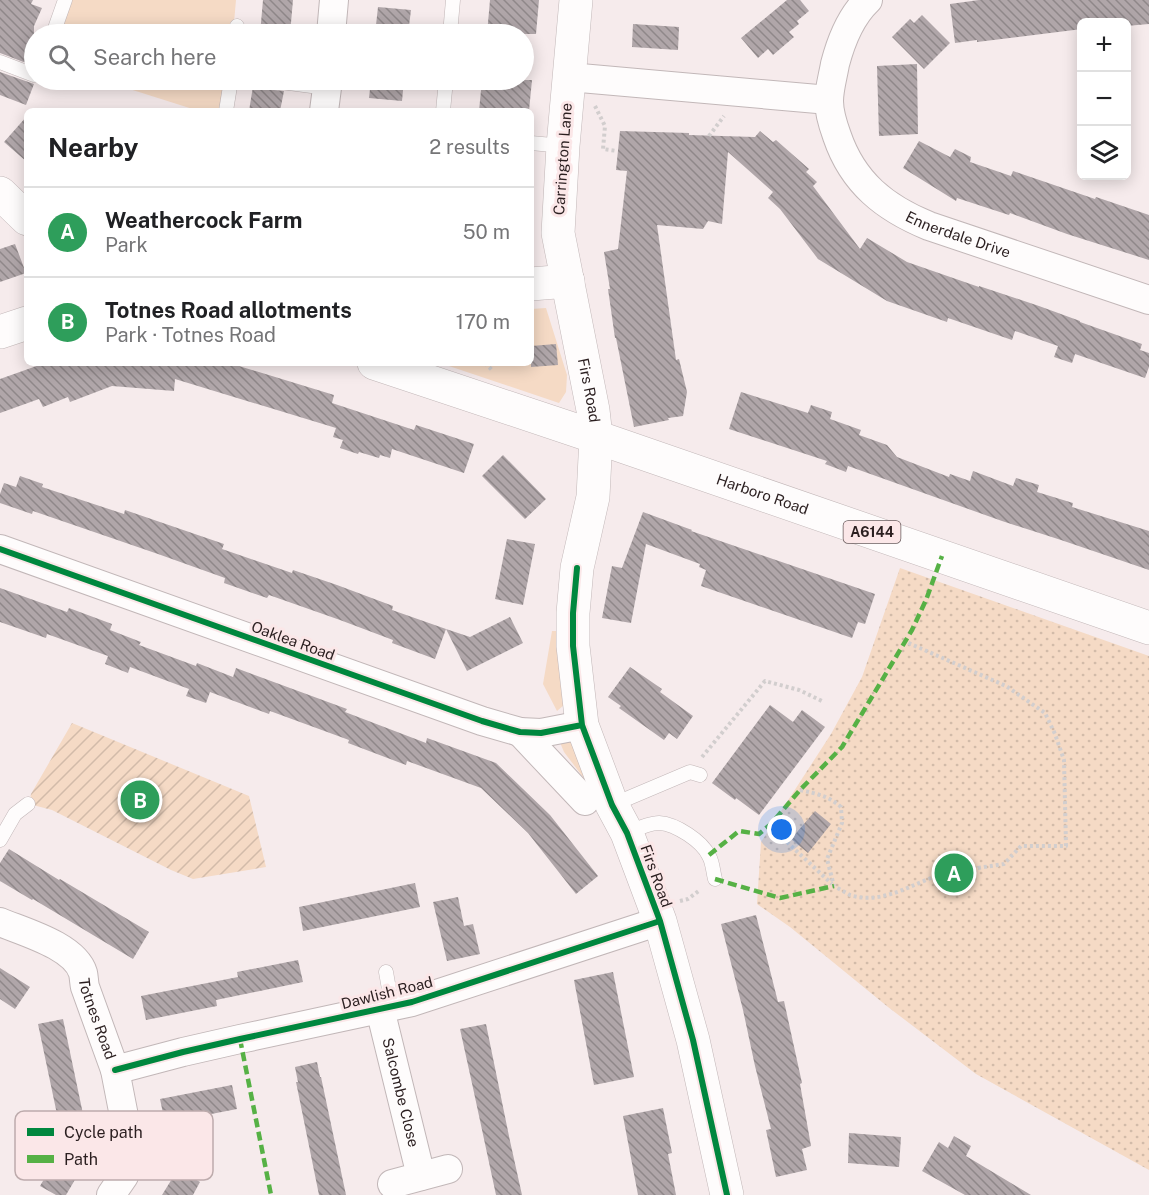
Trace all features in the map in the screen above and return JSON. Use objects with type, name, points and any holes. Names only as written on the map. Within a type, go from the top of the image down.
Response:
[{"type":"main road","name":"Carrington Lane","points":[[568,281],[558,233],[547,145],[569,77],[576,0]]},
{"type":"main road","points":[[0,193],[24,216]]},
{"type":"main road","points":[[534,284],[568,281]]},
{"type":"main road","name":"Firs Road","points":[[568,281],[593,410],[596,437],[593,497],[577,568],[573,613],[573,646],[582,725],[608,813],[658,915],[693,1040],[727,1195]]},
{"type":"main road","points":[[0,332],[24,324]]},
{"type":"main road","name":"Harboro Road","points":[[383,366],[1149,628]]},
{"type":"street","points":[[333,24],[334,0]]},
{"type":"street","name":"Ennerdale Drive","points":[[868,0],[847,30],[838,53],[829,100],[831,119],[847,160],[856,175],[869,189],[890,207],[908,217],[1149,300]]},
{"type":"street","points":[[569,77],[646,82],[829,100]]},
{"type":"street","name":"Oaklea Road","points":[[0,549],[482,722],[520,732],[541,733],[582,725]]},
{"type":"street","name":"Firs Road","points":[[520,732],[608,813]]},
{"type":"street","name":"Dawlish Road","points":[[115,1070],[183,1052],[412,1002],[658,915]]},
{"type":"street","name":"Totnes Road","points":[[0,922],[58,946],[70,954],[78,964],[83,972],[84,987],[115,1070],[123,1111]]},
{"type":"street","name":"Salcombe Close","points":[[386,1008],[421,1176]]},
{"type":"street","points":[[392,1184],[448,1169]]},
{"type":"street","name":"Totnes Road","points":[[111,1195],[121,1180]]},
{"type":"lane","points":[[57,24],[65,0]]},
{"type":"lane","points":[[451,24],[453,0]]},
{"type":"lane","points":[[0,62],[24,71]]},
{"type":"lane","points":[[226,108],[229,90]]},
{"type":"lane","points":[[443,108],[445,90]]},
{"type":"lane","points":[[608,813],[695,773]]},
{"type":"lane","points":[[0,840],[15,814],[28,804]]},
{"type":"lane","points":[[608,813],[676,827],[687,833],[709,855],[715,879]]},
{"type":"lane","points":[[386,972],[386,1008]]},
{"type":"path","points":[[709,136],[730,108]]},
{"type":"path","points":[[771,824],[834,886],[851,895],[869,898],[890,896],[936,876],[948,880],[968,876],[978,868],[1004,864],[1021,846],[1066,846],[1064,760],[1045,712],[1006,686],[904,641]]},
{"type":"path","points":[[695,773],[765,681],[799,690],[822,701]]},
{"type":"path","points":[[800,790],[831,798],[841,807],[842,823],[827,859],[834,886]]},
{"type":"path","points":[[658,915],[688,899],[715,879]]},
{"type":"shaded area","points":[[70,0],[236,0],[234,24],[62,24]]},
{"type":"shaded area","points":[[133,90],[226,90],[223,108],[190,108]]},
{"type":"shaded area","points":[[546,308],[567,375],[566,392],[559,403],[449,366],[534,366],[534,309]]},
{"type":"shaded area","points":[[900,568],[1149,656],[1149,1170],[976,1074],[888,1007],[790,927],[757,904],[761,842],[831,734],[862,677]]},
{"type":"shaded area","points":[[552,631],[558,631],[564,705],[557,711],[543,684]]},
{"type":"shaded area","points":[[72,723],[249,796],[266,867],[193,879],[52,810],[29,804],[31,794]]},
{"type":"shaded area","points":[[574,739],[586,781],[564,752],[559,740]]},
{"type":"building","points":[[0,0],[33,0],[31,4],[42,8],[35,24],[24,24],[24,62],[0,53]]},
{"type":"building","points":[[263,0],[293,0],[291,24],[261,24]]},
{"type":"building","points":[[490,0],[539,0],[536,34],[534,34],[534,24],[488,24]]},
{"type":"building","points":[[787,0],[800,0],[809,11],[789,32],[794,37],[773,55],[768,49],[758,58],[741,38]]},
{"type":"building","points":[[979,0],[1149,0],[1149,24],[1131,26],[1131,18],[1077,18],[1077,30],[955,43],[950,4]]},
{"type":"building","points":[[378,7],[411,10],[409,24],[376,24]]},
{"type":"building","points":[[922,15],[950,43],[924,69],[892,37],[910,19],[914,23]]},
{"type":"building","points":[[633,24],[679,27],[678,50],[632,47]]},
{"type":"building","points":[[917,64],[918,134],[879,136],[877,66]]},
{"type":"building","points":[[0,72],[24,80],[24,90],[32,90],[26,105],[0,95]]},
{"type":"building","points":[[252,90],[284,91],[281,108],[249,108]]},
{"type":"building","points":[[370,90],[403,90],[402,101],[369,98]]},
{"type":"building","points":[[481,90],[531,90],[529,108],[479,108]]},
{"type":"building","points":[[24,119],[24,159],[4,142]]},
{"type":"building","points":[[620,131],[755,137],[760,131],[773,142],[776,140],[809,169],[806,172],[817,182],[813,186],[860,249],[867,238],[907,262],[1039,306],[1142,344],[1140,350],[1149,353],[1149,367],[1145,378],[1075,354],[1072,363],[1054,357],[1058,346],[1015,331],[1012,340],[948,318],[947,322],[887,301],[818,259],[780,209],[768,198],[773,192],[728,152],[722,224],[708,221],[703,229],[657,225],[676,360],[679,359],[687,392],[683,416],[634,427],[615,338],[604,252],[618,249],[627,171],[616,170]]},
{"type":"building","points":[[919,141],[950,157],[955,149],[971,157],[970,162],[1011,176],[1013,171],[1149,215],[1149,260],[1010,213],[1009,215],[957,198],[956,201],[903,168]]},
{"type":"building","points":[[15,244],[24,274],[0,282],[0,249]]},
{"type":"building","points":[[556,344],[558,365],[531,367],[534,366],[534,346]]},
{"type":"building","points":[[37,366],[239,366],[334,395],[332,403],[414,430],[416,425],[474,444],[464,473],[392,449],[390,458],[380,455],[379,458],[359,452],[358,454],[340,448],[343,440],[333,437],[336,428],[175,379],[174,391],[112,386],[70,402],[68,397],[43,407],[39,399],[0,413],[0,379]]},
{"type":"building","points":[[741,392],[808,413],[811,405],[832,412],[830,419],[861,430],[859,435],[887,445],[897,457],[949,477],[950,474],[970,481],[973,471],[1013,486],[1016,478],[1039,485],[1037,492],[1073,503],[1072,507],[1149,531],[1149,570],[848,466],[846,472],[825,464],[827,461],[729,429]]},
{"type":"building","points":[[503,455],[546,499],[525,519],[482,476]]},
{"type":"building","points":[[20,476],[43,484],[42,487],[124,514],[125,510],[224,544],[222,549],[292,573],[293,570],[337,585],[393,606],[392,610],[446,629],[435,659],[340,620],[269,595],[267,598],[224,583],[225,578],[33,511],[32,514],[0,503],[4,483],[16,487]]},
{"type":"building","points":[[643,512],[691,531],[875,594],[865,624],[858,622],[852,638],[701,586],[706,570],[699,567],[700,564],[646,544],[631,623],[602,618],[612,566],[622,568]]},
{"type":"building","points":[[507,539],[535,544],[523,605],[495,599]]},
{"type":"building","points":[[0,588],[67,612],[69,608],[112,624],[110,630],[141,642],[139,645],[196,666],[197,663],[233,677],[236,668],[347,709],[345,712],[426,743],[427,738],[496,763],[550,815],[598,876],[576,894],[528,833],[481,788],[407,761],[406,765],[348,743],[349,740],[210,692],[206,703],[186,696],[189,689],[130,667],[128,673],[105,664],[108,656],[47,634],[46,638],[0,622]]},
{"type":"building","points":[[510,617],[523,643],[467,671],[446,629],[470,637]]},
{"type":"building","points":[[630,667],[662,689],[660,692],[693,716],[677,739],[669,733],[664,740],[619,708],[621,706],[608,697]]},
{"type":"building","points":[[770,705],[793,722],[802,710],[825,727],[759,815],[712,783]]},
{"type":"building","points":[[815,811],[831,824],[808,853],[791,839]]},
{"type":"building","points":[[9,849],[149,932],[133,959],[0,881],[0,863]]},
{"type":"building","points":[[415,883],[420,907],[303,931],[299,907]]},
{"type":"building","points":[[458,897],[464,926],[473,924],[480,954],[447,961],[433,902]]},
{"type":"building","points":[[756,915],[778,1002],[784,1001],[802,1083],[800,1084],[811,1146],[802,1149],[807,1170],[776,1177],[766,1130],[771,1129],[721,924]]},
{"type":"building","points":[[298,960],[303,982],[216,1000],[217,1006],[146,1020],[141,996],[238,977],[237,972]]},
{"type":"building","points":[[0,968],[30,987],[15,1009],[0,999]]},
{"type":"building","points":[[613,972],[634,1077],[594,1085],[574,980]]},
{"type":"building","points":[[63,1019],[82,1111],[56,1111],[38,1024]]},
{"type":"building","points":[[486,1024],[522,1195],[496,1195],[460,1029]]},
{"type":"building","points":[[317,1062],[346,1195],[319,1195],[295,1067]]},
{"type":"building","points":[[232,1085],[237,1109],[213,1114],[213,1111],[162,1111],[160,1099]]},
{"type":"building","points":[[663,1108],[672,1153],[668,1154],[676,1195],[638,1195],[623,1116]]},
{"type":"building","points":[[849,1133],[901,1137],[899,1167],[848,1163]]},
{"type":"building","points":[[954,1136],[971,1146],[966,1156],[1031,1195],[965,1195],[922,1171],[939,1142],[948,1148]]},
{"type":"building","points":[[44,1180],[75,1180],[66,1195],[56,1195],[40,1186]]},
{"type":"building","points":[[171,1180],[200,1182],[193,1195],[162,1195]]},
{"type":"marked path","points":[[709,855],[739,831],[759,834],[842,747],[912,630],[942,556]]},
{"type":"marked path","points":[[715,879],[780,898],[834,886]]},
{"type":"marked path","points":[[240,1039],[271,1195]]},
{"type":"cycle path","points":[[0,549],[482,721],[520,732],[541,733],[582,725]]},
{"type":"cycle path","points":[[577,568],[573,646],[582,725],[612,805],[627,833],[660,921],[693,1040],[727,1195]]},
{"type":"cycle path","points":[[115,1070],[183,1052],[412,1002],[660,921]]},
{"type":"place","name":"Totnes Road allotments","points":[[140,800]]},
{"type":"place","name":"Weathercock Farm","points":[[954,873]]}]
